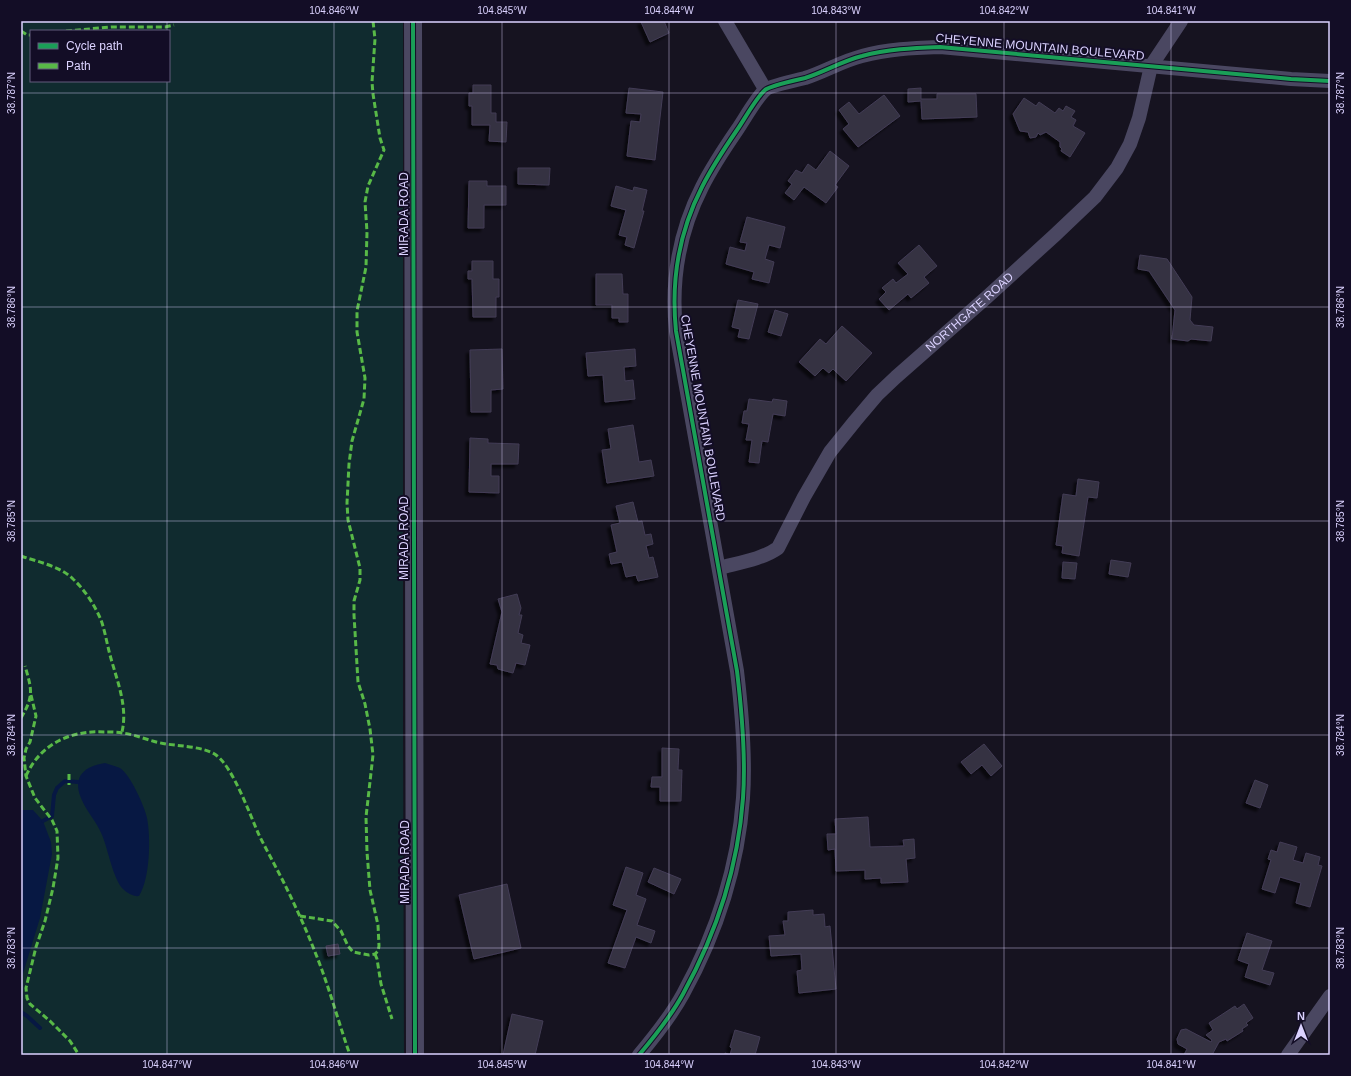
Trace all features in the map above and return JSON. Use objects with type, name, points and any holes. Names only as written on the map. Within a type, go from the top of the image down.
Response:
[{"type":"street","name":"MIRADA ROAD","points":[[413,21],[415,1055]]},
{"type":"street","points":[[725,21],[765,89]]},
{"type":"street","name":"NORTHGATE ROAD","points":[[719,568],[764,555],[778,548],[804,497],[830,452],[877,395],[1055,236],[1095,197],[1117,168],[1130,144],[1139,118],[1151,66],[1181,21]]},
{"type":"street","name":"CHEYENNE MOUNTAIN BOULEVARD","points":[[639,1055],[660,1030],[683,994],[716,925],[735,853],[743,798],[742,732],[737,671],[676,331],[674,312],[676,273],[680,249],[691,212],[715,162],[765,89],[806,77],[861,56],[905,48],[940,47],[1330,81]]},
{"type":"street","points":[[1288,1055],[1330,996]]},
{"type":"green space","points":[[21,21],[403,21],[404,1055],[21,1055]]},
{"type":"water","points":[[105,763],[120,768],[124,771],[146,813],[149,836],[149,858],[143,889],[139,896],[129,893],[119,884],[102,835],[81,798],[78,784],[82,773],[98,764]]},
{"type":"water","points":[[21,810],[33,810],[43,821],[51,842],[52,854],[40,918],[21,980]]},
{"type":"building","points":[[664,21],[669,33],[650,42],[641,22]]},
{"type":"building","points":[[473,85],[491,85],[491,113],[496,113],[496,122],[507,122],[506,142],[489,141],[490,125],[472,125],[472,106],[469,106],[469,93],[473,93]]},
{"type":"building","points":[[629,88],[663,92],[655,160],[627,156],[631,121],[640,122],[641,114],[626,113]]},
{"type":"building","points":[[921,88],[921,99],[937,99],[937,94],[976,94],[977,117],[922,119],[921,101],[908,102],[908,89]]},
{"type":"building","points":[[884,95],[900,116],[858,147],[843,129],[849,124],[839,110],[849,102],[859,114]]},
{"type":"building","points":[[1024,98],[1036,106],[1039,102],[1055,113],[1059,108],[1063,111],[1066,106],[1075,111],[1071,117],[1076,120],[1073,126],[1085,133],[1070,157],[1061,151],[1062,149],[1060,147],[1060,142],[1046,132],[1040,135],[1038,133],[1036,137],[1030,138],[1028,132],[1020,131],[1013,114]]},
{"type":"building","points":[[830,151],[849,166],[835,185],[838,187],[826,203],[804,187],[794,200],[785,193],[792,184],[788,181],[796,170],[802,173],[808,164],[816,170]]},
{"type":"building","points":[[518,168],[550,168],[549,185],[518,184]]},
{"type":"building","points":[[469,181],[487,181],[487,186],[506,186],[506,205],[484,205],[484,228],[468,228]]},
{"type":"building","points":[[616,186],[633,191],[634,187],[647,190],[642,211],[644,211],[634,248],[625,245],[627,237],[619,235],[626,210],[611,206]]},
{"type":"building","points":[[747,217],[785,227],[780,248],[769,245],[765,259],[774,262],[769,283],[752,279],[754,272],[726,264],[730,247],[745,251],[747,243],[740,242]]},
{"type":"building","points":[[919,245],[937,266],[924,277],[929,283],[911,298],[908,294],[889,310],[879,299],[886,292],[882,288],[893,279],[896,283],[908,274],[898,263]]},
{"type":"building","points":[[1140,255],[1167,259],[1192,297],[1190,320],[1194,325],[1213,327],[1211,341],[1172,339],[1175,310],[1149,271],[1138,269]]},
{"type":"building","points":[[472,261],[493,261],[493,279],[499,279],[499,297],[496,297],[496,317],[473,317],[472,279],[468,279],[468,271],[472,271]]},
{"type":"building","points":[[596,274],[622,274],[623,294],[628,294],[628,322],[619,322],[619,318],[612,318],[612,305],[596,305]]},
{"type":"building","points":[[738,300],[758,304],[749,339],[738,337],[740,329],[732,327]]},
{"type":"building","points":[[775,310],[788,314],[781,336],[768,332]]},
{"type":"building","points":[[842,326],[872,353],[846,381],[833,369],[829,373],[823,368],[815,376],[799,362],[820,339],[826,344]]},
{"type":"building","points":[[502,349],[503,389],[491,390],[491,412],[471,412],[470,350]]},
{"type":"building","points":[[635,349],[636,366],[624,367],[625,381],[633,380],[635,399],[605,402],[603,375],[588,376],[586,353]]},
{"type":"building","points":[[749,399],[772,402],[773,399],[787,401],[785,416],[773,414],[768,442],[762,441],[759,463],[749,462],[752,440],[746,440],[749,424],[742,423],[744,411],[747,411]]},
{"type":"building","points":[[633,425],[639,462],[651,460],[654,476],[607,483],[602,450],[611,449],[608,429]]},
{"type":"building","points":[[470,438],[488,439],[488,443],[519,444],[518,464],[491,464],[491,476],[499,476],[499,493],[469,492]]},
{"type":"building","points":[[1078,479],[1099,482],[1097,498],[1088,497],[1079,556],[1062,553],[1063,546],[1056,545],[1063,494],[1076,496]]},
{"type":"building","points":[[633,502],[638,522],[642,521],[645,535],[651,534],[653,544],[646,546],[649,558],[653,557],[658,577],[638,581],[636,575],[626,577],[622,562],[611,564],[609,554],[617,552],[611,525],[620,523],[616,506]]},
{"type":"building","points":[[1111,560],[1131,563],[1128,577],[1109,574]]},
{"type":"building","points":[[1063,562],[1077,563],[1075,579],[1062,578]]},
{"type":"building","points":[[517,594],[521,608],[519,615],[522,615],[518,633],[523,635],[521,643],[530,645],[525,665],[516,663],[513,673],[498,669],[497,665],[490,664],[502,612],[498,599]]},
{"type":"building","points":[[984,744],[1002,766],[991,776],[982,765],[971,774],[961,762]]},
{"type":"building","points":[[662,748],[679,749],[678,770],[682,770],[681,801],[660,801],[660,787],[651,787],[652,777],[662,777]]},
{"type":"building","points":[[1255,780],[1268,785],[1260,808],[1246,803]]},
{"type":"building","points":[[868,817],[870,847],[904,846],[903,840],[914,839],[915,858],[906,859],[908,882],[881,883],[881,878],[865,879],[865,870],[836,871],[835,849],[828,850],[827,834],[836,834],[835,819]]},
{"type":"building","points":[[1280,842],[1297,847],[1293,860],[1303,863],[1306,853],[1320,857],[1318,865],[1322,866],[1310,907],[1296,903],[1301,883],[1280,877],[1275,893],[1262,889],[1271,860],[1268,859],[1271,850],[1277,852]]},
{"type":"building","points":[[626,867],[643,873],[636,895],[646,899],[637,925],[655,931],[651,943],[636,937],[625,968],[608,963],[627,910],[613,905]]},
{"type":"building","points":[[654,868],[681,879],[674,894],[648,882]]},
{"type":"building","points":[[507,884],[521,948],[474,959],[459,895]]},
{"type":"building","points":[[813,910],[813,915],[824,914],[825,927],[830,926],[836,989],[799,993],[797,971],[802,970],[801,954],[771,956],[769,936],[785,935],[783,921],[788,921],[788,912]]},
{"type":"building","points":[[1247,933],[1272,941],[1262,970],[1274,973],[1270,985],[1245,977],[1249,964],[1238,960]]},
{"type":"building","points":[[338,944],[340,954],[328,956],[326,946]]},
{"type":"building","points":[[1244,1004],[1253,1018],[1246,1023],[1248,1025],[1242,1029],[1243,1031],[1227,1041],[1226,1039],[1219,1042],[1212,1055],[1184,1055],[1187,1049],[1178,1044],[1177,1039],[1181,1030],[1186,1029],[1211,1042],[1212,1040],[1206,1035],[1213,1030],[1209,1023],[1235,1006],[1237,1009]]},
{"type":"building","points":[[512,1014],[543,1021],[535,1055],[503,1055]]},
{"type":"building","points":[[735,1030],[760,1037],[755,1055],[730,1055],[732,1048],[730,1047]]},
{"type":"waterway","points":[[43,821],[52,816],[54,795],[57,788],[65,781],[78,782]]},
{"type":"waterway","points":[[21,1012],[40,1028]]},
{"type":"marked path","points":[[300,916],[332,921],[341,931],[348,946],[353,952],[369,955],[375,954],[378,951],[378,925],[370,890],[366,817],[373,755],[365,704],[358,682],[354,601],[360,580],[360,568],[348,520],[347,503],[352,441],[364,399],[365,378],[357,332],[357,311],[366,267],[367,232],[365,202],[368,186],[384,150],[380,138],[373,94],[372,82],[375,39],[373,21]]},
{"type":"marked path","points":[[77,30],[111,27],[165,27],[174,25]]},
{"type":"marked path","points":[[21,31],[27,35],[30,35]]},
{"type":"marked path","points":[[21,556],[62,571],[82,588],[93,604],[102,624],[121,694],[124,713],[122,732]]},
{"type":"marked path","points":[[21,718],[30,698],[30,687],[25,666]]},
{"type":"marked path","points":[[31,695],[36,716],[30,742],[26,749],[24,758],[26,776],[35,798],[52,820],[57,831],[58,858],[45,921],[36,947],[26,988],[27,998],[30,1004],[70,1041],[79,1055]]},
{"type":"marked path","points":[[26,776],[39,755],[48,747],[69,737],[92,732],[116,732],[128,734],[161,743],[206,750],[216,755],[229,770],[235,780],[259,835],[284,883],[312,943],[350,1055]]},
{"type":"marked path","points":[[69,774],[69,785]]},
{"type":"marked path","points":[[375,954],[381,984],[392,1019]]},
{"type":"cycle path","points":[[413,21],[415,1055]]},
{"type":"cycle path","points":[[639,1055],[673,1010],[706,948],[731,875],[740,824],[744,782],[744,750],[737,671],[676,331],[675,294],[678,258],[682,239],[694,204],[714,165],[754,104],[768,88],[812,76],[855,58],[891,50],[930,47],[1291,79],[1330,81]]}]
